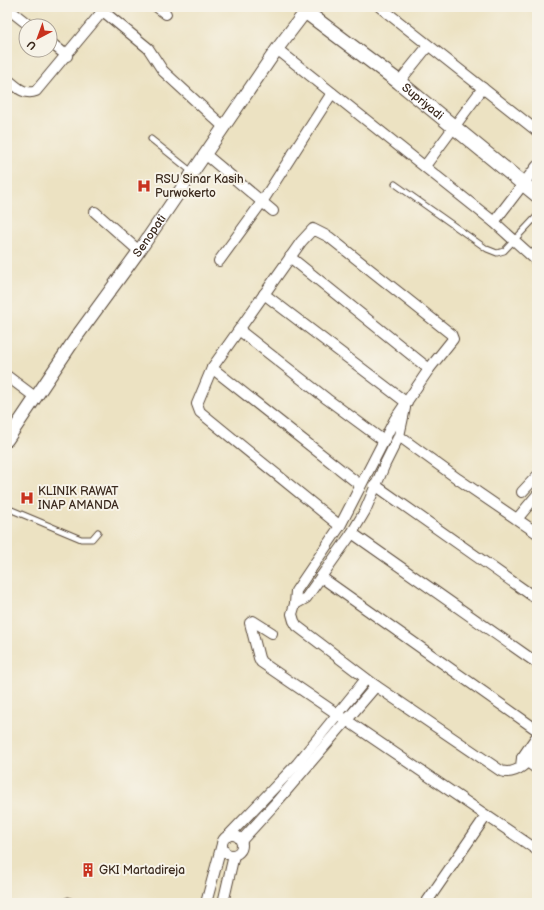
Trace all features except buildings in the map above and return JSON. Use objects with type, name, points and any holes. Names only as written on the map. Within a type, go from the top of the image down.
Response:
[{"type":"main road","name":"Supriyadi","points":[[305,9],[454,126],[537,195]]},
{"type":"street","points":[[380,7],[537,131]]},
{"type":"street","points":[[7,8],[20,18]]},
{"type":"street","points":[[7,79],[24,92],[36,91],[68,56],[102,8],[148,48],[163,71],[224,127]]},
{"type":"street","name":"Senopati","points":[[7,440],[35,397],[139,251],[305,9]]},
{"type":"street","points":[[399,82],[428,46]]},
{"type":"street","points":[[58,48],[68,56]]},
{"type":"street","points":[[277,49],[494,222],[537,261]]},
{"type":"street","points":[[425,166],[483,88]]},
{"type":"street","points":[[219,261],[262,202],[332,94]]},
{"type":"street","points":[[205,154],[273,211]]},
{"type":"street","points":[[494,222],[537,166]]},
{"type":"street","points":[[95,212],[139,251]]},
{"type":"street","points":[[340,526],[200,412],[197,402],[212,368],[310,231],[317,230],[330,237],[451,334],[453,339],[429,369],[407,403],[374,457],[340,526],[296,591],[295,604],[292,614],[294,621],[297,626],[366,679],[502,771],[513,772],[537,750]]},
{"type":"street","points":[[290,258],[429,369]]},
{"type":"street","points":[[264,294],[407,403]]},
{"type":"street","points":[[239,330],[327,399],[384,441]]},
{"type":"street","points":[[212,368],[360,485]]},
{"type":"street","points":[[7,376],[35,397]]},
{"type":"street","points":[[295,604],[306,598],[352,533],[365,511],[375,485],[399,436],[407,403]]},
{"type":"street","points":[[399,436],[458,479],[537,533]]},
{"type":"street","points":[[374,457],[385,464]]},
{"type":"street","points":[[522,492],[537,476]]},
{"type":"street","points":[[375,485],[537,599]]},
{"type":"street","points":[[517,519],[537,495]]},
{"type":"street","points":[[351,504],[365,511]]},
{"type":"street","points":[[352,533],[537,663]]},
{"type":"street","points":[[324,551],[334,559]]},
{"type":"street","points":[[321,577],[537,730]]},
{"type":"street","points":[[272,633],[253,622],[250,623],[261,662],[537,850]]},
{"type":"street","points":[[241,841],[301,767],[366,679]]},
{"type":"street","points":[[206,903],[225,840],[301,767],[346,721],[376,686]]},
{"type":"street","points":[[523,762],[537,736]]},
{"type":"street","points":[[523,762],[537,769]]},
{"type":"street","points":[[426,903],[486,816]]},
{"type":"street","points":[[236,835],[241,841],[242,849],[239,853],[229,855],[224,852],[225,840],[236,835]]},
{"type":"street","points":[[223,903],[226,884],[234,855]]},
{"type":"street","points":[[213,881],[226,884]]},
{"type":"lane","points":[[152,139],[192,172]]},
{"type":"lane","points":[[395,184],[487,249],[497,253],[504,251],[537,216]]},
{"type":"lane","points":[[7,508],[81,539],[92,539],[98,532]]},
{"type":"lane","points":[[63,903],[68,900],[74,903]]},
{"type":"place","name":"RSU Sinar Kasih Purwokerto","points":[[144,186]]},
{"type":"place","name":"KLINIK RAWAT INAP AMANDA","points":[[27,498]]},
{"type":"place","name":"GKI Martadireja","points":[[88,870]]}]
